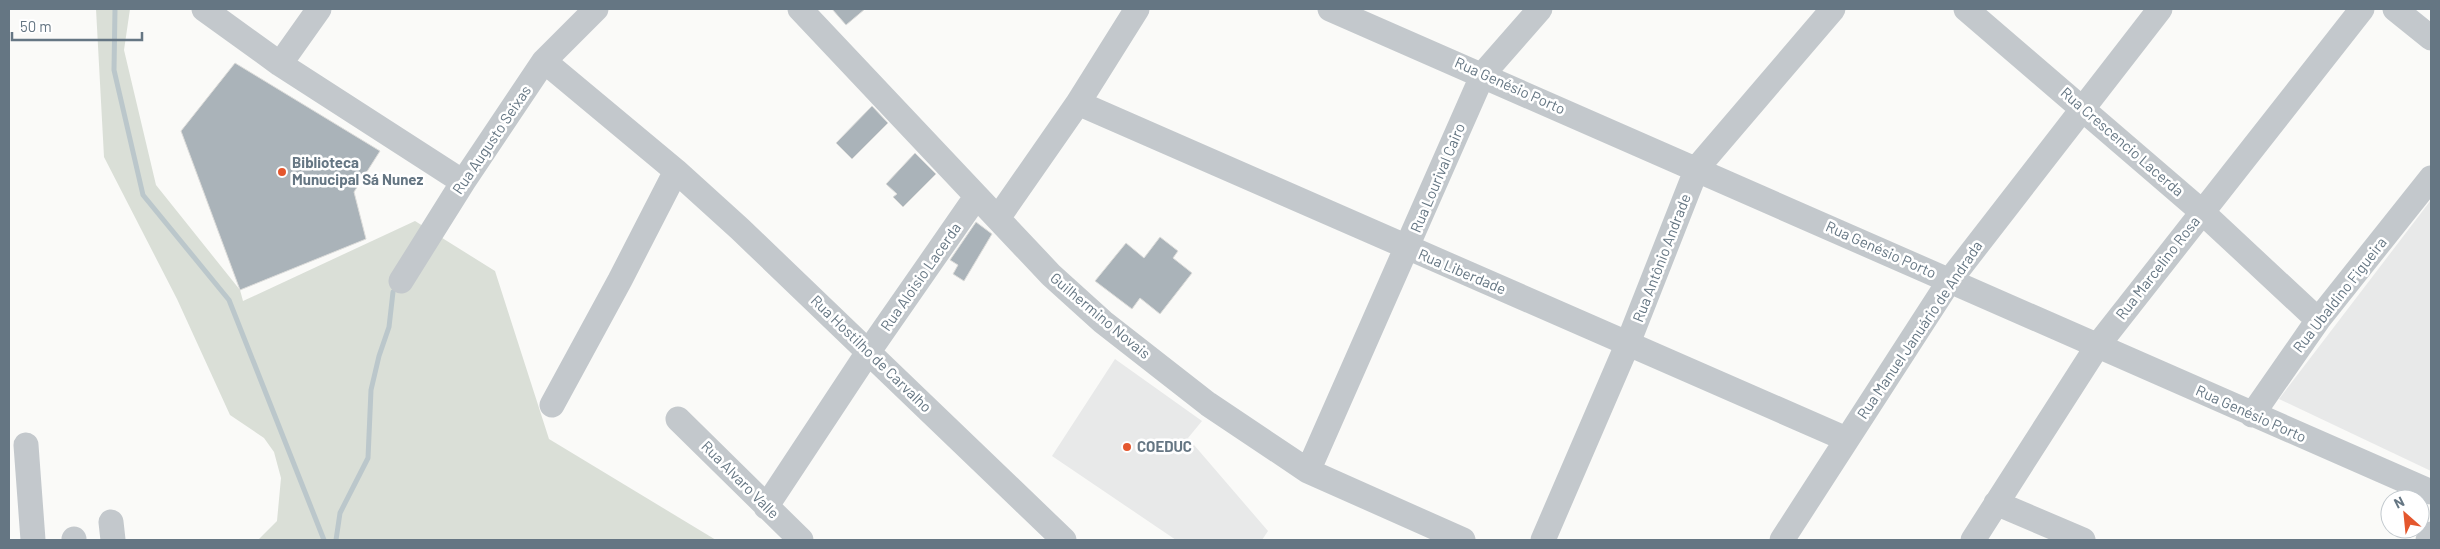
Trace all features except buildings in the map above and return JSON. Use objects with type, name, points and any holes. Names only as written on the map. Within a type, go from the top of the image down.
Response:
[{"type":"street","points":[[204,9],[280,64],[463,182]]},
{"type":"street","points":[[280,64],[319,9]]},
{"type":"street","name":"Rua Augusto Seixas","points":[[401,281],[463,182],[544,61],[596,9]]},
{"type":"street","name":"Guilhermino Novais","points":[[800,9],[1051,275],[1103,322],[1208,404],[1308,471],[1463,540]]},
{"type":"street","points":[[998,218],[1078,103],[1137,9]]},
{"type":"street","name":"Rua Genésio Porto","points":[[1330,9],[1483,74],[2098,345],[2252,415],[2431,492]]},
{"type":"street","name":"Rua Lourival Cairo","points":[[1308,471],[1408,248],[1483,74],[1540,9]]},
{"type":"street","name":"Rua Antônio Andrade","points":[[1543,540],[1628,343],[1697,168],[1832,9]]},
{"type":"street","name":"Rua Crescencio Lacerda","points":[[1966,9],[2202,211],[2318,320]]},
{"type":"street","name":"Rua Manuel Januário de Andrada","points":[[1782,540],[1950,280],[2082,107],[2160,9]]},
{"type":"street","name":"Rua Marcelino Rosa","points":[[1973,540],[2098,345],[2362,9]]},
{"type":"street","points":[[2395,9],[2431,38]]},
{"type":"street","name":"Rua Hostilho de Carvalho","points":[[544,61],[676,171],[869,351],[1064,540]]},
{"type":"street","name":"Rua Liberdade","points":[[1078,103],[1846,439]]},
{"type":"street","points":[[552,405],[620,280],[676,171]]},
{"type":"street","name":"Rua Ubaldino Figueira","points":[[2252,415],[2318,320],[2431,178]]},
{"type":"street","name":"Rua Aloisio Lacerda","points":[[766,507],[869,351],[976,197]]},
{"type":"street","name":"Rua Alvaro Valle","points":[[678,419],[801,540]]},
{"type":"street","points":[[26,445],[33,540]]},
{"type":"street","points":[[1996,503],[2083,540]]},
{"type":"street","points":[[2428,540],[2431,534]]},
{"type":"shaded area","points":[[96,9],[130,9],[124,50],[156,185],[240,290],[243,301],[415,221],[495,271],[549,439],[716,540],[258,540],[277,521],[281,478],[274,452],[264,438],[230,415],[177,299],[104,157]]},
{"type":"shaded area","points":[[2431,200],[2431,471],[2279,399]]},
{"type":"shaded area","name":"COEDUC","points":[[1115,359],[1202,421],[1188,438],[1268,531],[1262,540],[1176,540],[1052,456]]},
{"type":"waterway","points":[[115,9],[114,70],[143,195],[229,300],[324,540]]},
{"type":"waterway","points":[[336,540],[340,513],[368,458],[371,390],[379,356],[389,327],[393,292]]},
{"type":"place","name":"Biblioteca Munucipal Sá Nunez","points":[[282,172]]},
{"type":"place","name":"COEDUC","points":[[1127,447]]}]
